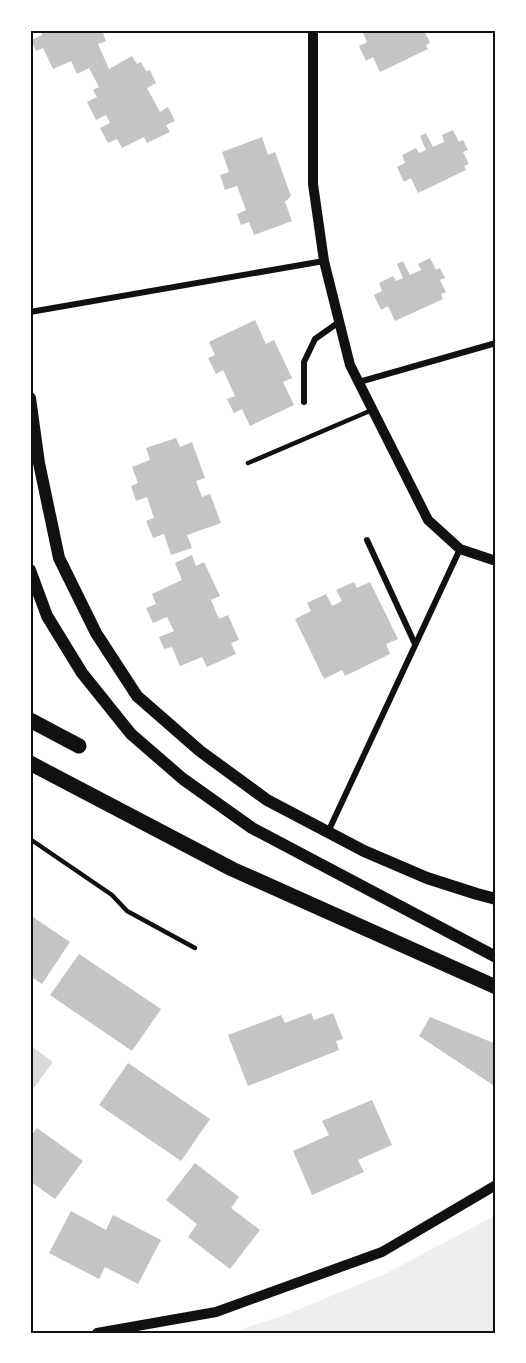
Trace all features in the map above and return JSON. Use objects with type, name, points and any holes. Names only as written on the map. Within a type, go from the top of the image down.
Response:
[{"type":"main road","points":[[30,398],[39,463],[59,558],[96,633],[137,696],[200,751],[267,800],[364,851],[427,878],[496,899]]},
{"type":"main road","points":[[30,570],[47,616],[82,673],[131,734],[183,779],[252,828],[496,957]]},
{"type":"main road","points":[[30,720],[79,746]]},
{"type":"main road","points":[[30,763],[232,869],[496,987]]},
{"type":"street","points":[[313,30],[313,184],[324,261],[350,365],[428,520],[460,549],[496,561]]},
{"type":"street","points":[[30,312],[324,261]]},
{"type":"street","points":[[304,402],[304,362],[315,339],[339,322]]},
{"type":"street","points":[[359,382],[496,343]]},
{"type":"street","points":[[367,540],[415,644]]},
{"type":"street","points":[[328,832],[460,549]]},
{"type":"street","points":[[97,1333],[216,1312],[382,1252],[496,1185]]},
{"type":"lane","points":[[248,463],[373,410]]},
{"type":"lane","points":[[30,839],[112,895],[127,911],[195,948]]},
{"type":"shaded area","points":[[30,1045],[53,1062],[34,1088],[30,1085]]},
{"type":"shaded area","points":[[496,1215],[496,1333],[230,1333],[285,1315],[387,1273]]},
{"type":"building","points":[[40,30],[102,30],[106,41],[98,44],[109,69],[132,56],[137,64],[141,62],[146,71],[150,70],[156,83],[147,88],[160,112],[168,107],[175,121],[166,125],[170,132],[147,143],[144,137],[122,148],[117,139],[108,143],[100,128],[110,123],[106,115],[96,120],[87,102],[97,97],[93,90],[99,87],[89,68],[77,74],[71,61],[53,69],[43,48],[36,51],[31,40],[42,35]]},
{"type":"building","points":[[371,30],[381,32],[385,30],[424,30],[430,43],[426,45],[428,49],[380,72],[373,57],[366,61],[359,46],[367,42],[363,33]]},
{"type":"building","points":[[453,130],[459,142],[463,140],[468,150],[463,152],[469,164],[464,166],[466,170],[418,193],[411,178],[404,182],[397,167],[405,163],[402,155],[416,148],[419,153],[426,150],[420,136],[426,133],[433,147],[444,142],[442,135]]},
{"type":"building","points":[[262,137],[268,155],[275,152],[291,196],[285,202],[292,221],[254,235],[249,222],[241,225],[237,214],[246,210],[237,186],[225,190],[220,175],[229,172],[222,152]]},
{"type":"building","points":[[430,258],[436,270],[440,268],[445,278],[440,280],[446,292],[441,294],[443,299],[395,321],[388,306],[381,310],[374,295],[382,291],[379,283],[393,276],[396,281],[403,278],[397,264],[403,261],[410,275],[421,270],[418,264]]},
{"type":"building","points":[[255,320],[266,344],[274,340],[292,378],[283,382],[294,405],[250,426],[242,409],[234,413],[227,399],[235,396],[223,370],[216,374],[208,358],[215,355],[209,342]]},
{"type":"building","points":[[176,438],[180,447],[192,442],[205,478],[196,481],[202,497],[210,494],[221,523],[187,535],[192,548],[171,555],[164,534],[153,538],[146,521],[154,518],[147,497],[136,501],[131,486],[138,483],[132,467],[150,460],[146,448]]},
{"type":"building","points":[[192,555],[196,566],[204,562],[220,596],[211,600],[219,619],[228,615],[239,640],[231,643],[236,654],[207,667],[202,657],[180,666],[172,647],[164,649],[159,637],[174,631],[167,617],[153,623],[146,608],[156,604],[152,594],[182,580],[175,563]]},
{"type":"building","points":[[354,582],[357,588],[370,582],[398,639],[386,644],[390,654],[345,676],[342,670],[324,679],[295,619],[311,611],[307,603],[326,594],[332,606],[342,601],[336,590]]},
{"type":"building","points":[[30,915],[70,942],[42,984],[30,976]]},
{"type":"building","points":[[79,954],[161,1009],[132,1051],[50,995]]},
{"type":"building","points":[[311,1013],[314,1020],[333,1013],[343,1039],[336,1041],[339,1050],[248,1086],[228,1035],[281,1015],[285,1023]]},
{"type":"building","points":[[430,1017],[496,1044],[496,1087],[419,1036]]},
{"type":"building","points":[[128,1063],[210,1119],[181,1161],[99,1105]]},
{"type":"building","points":[[372,1100],[392,1145],[358,1160],[364,1172],[312,1195],[293,1151],[329,1135],[322,1121]]},
{"type":"building","points":[[37,1128],[83,1161],[55,1199],[30,1181],[30,1137]]},
{"type":"building","points":[[195,1163],[239,1197],[231,1208],[260,1230],[230,1269],[188,1237],[197,1224],[166,1200]]},
{"type":"building","points":[[71,1211],[106,1230],[113,1215],[161,1240],[138,1284],[105,1267],[99,1279],[49,1253]]}]
